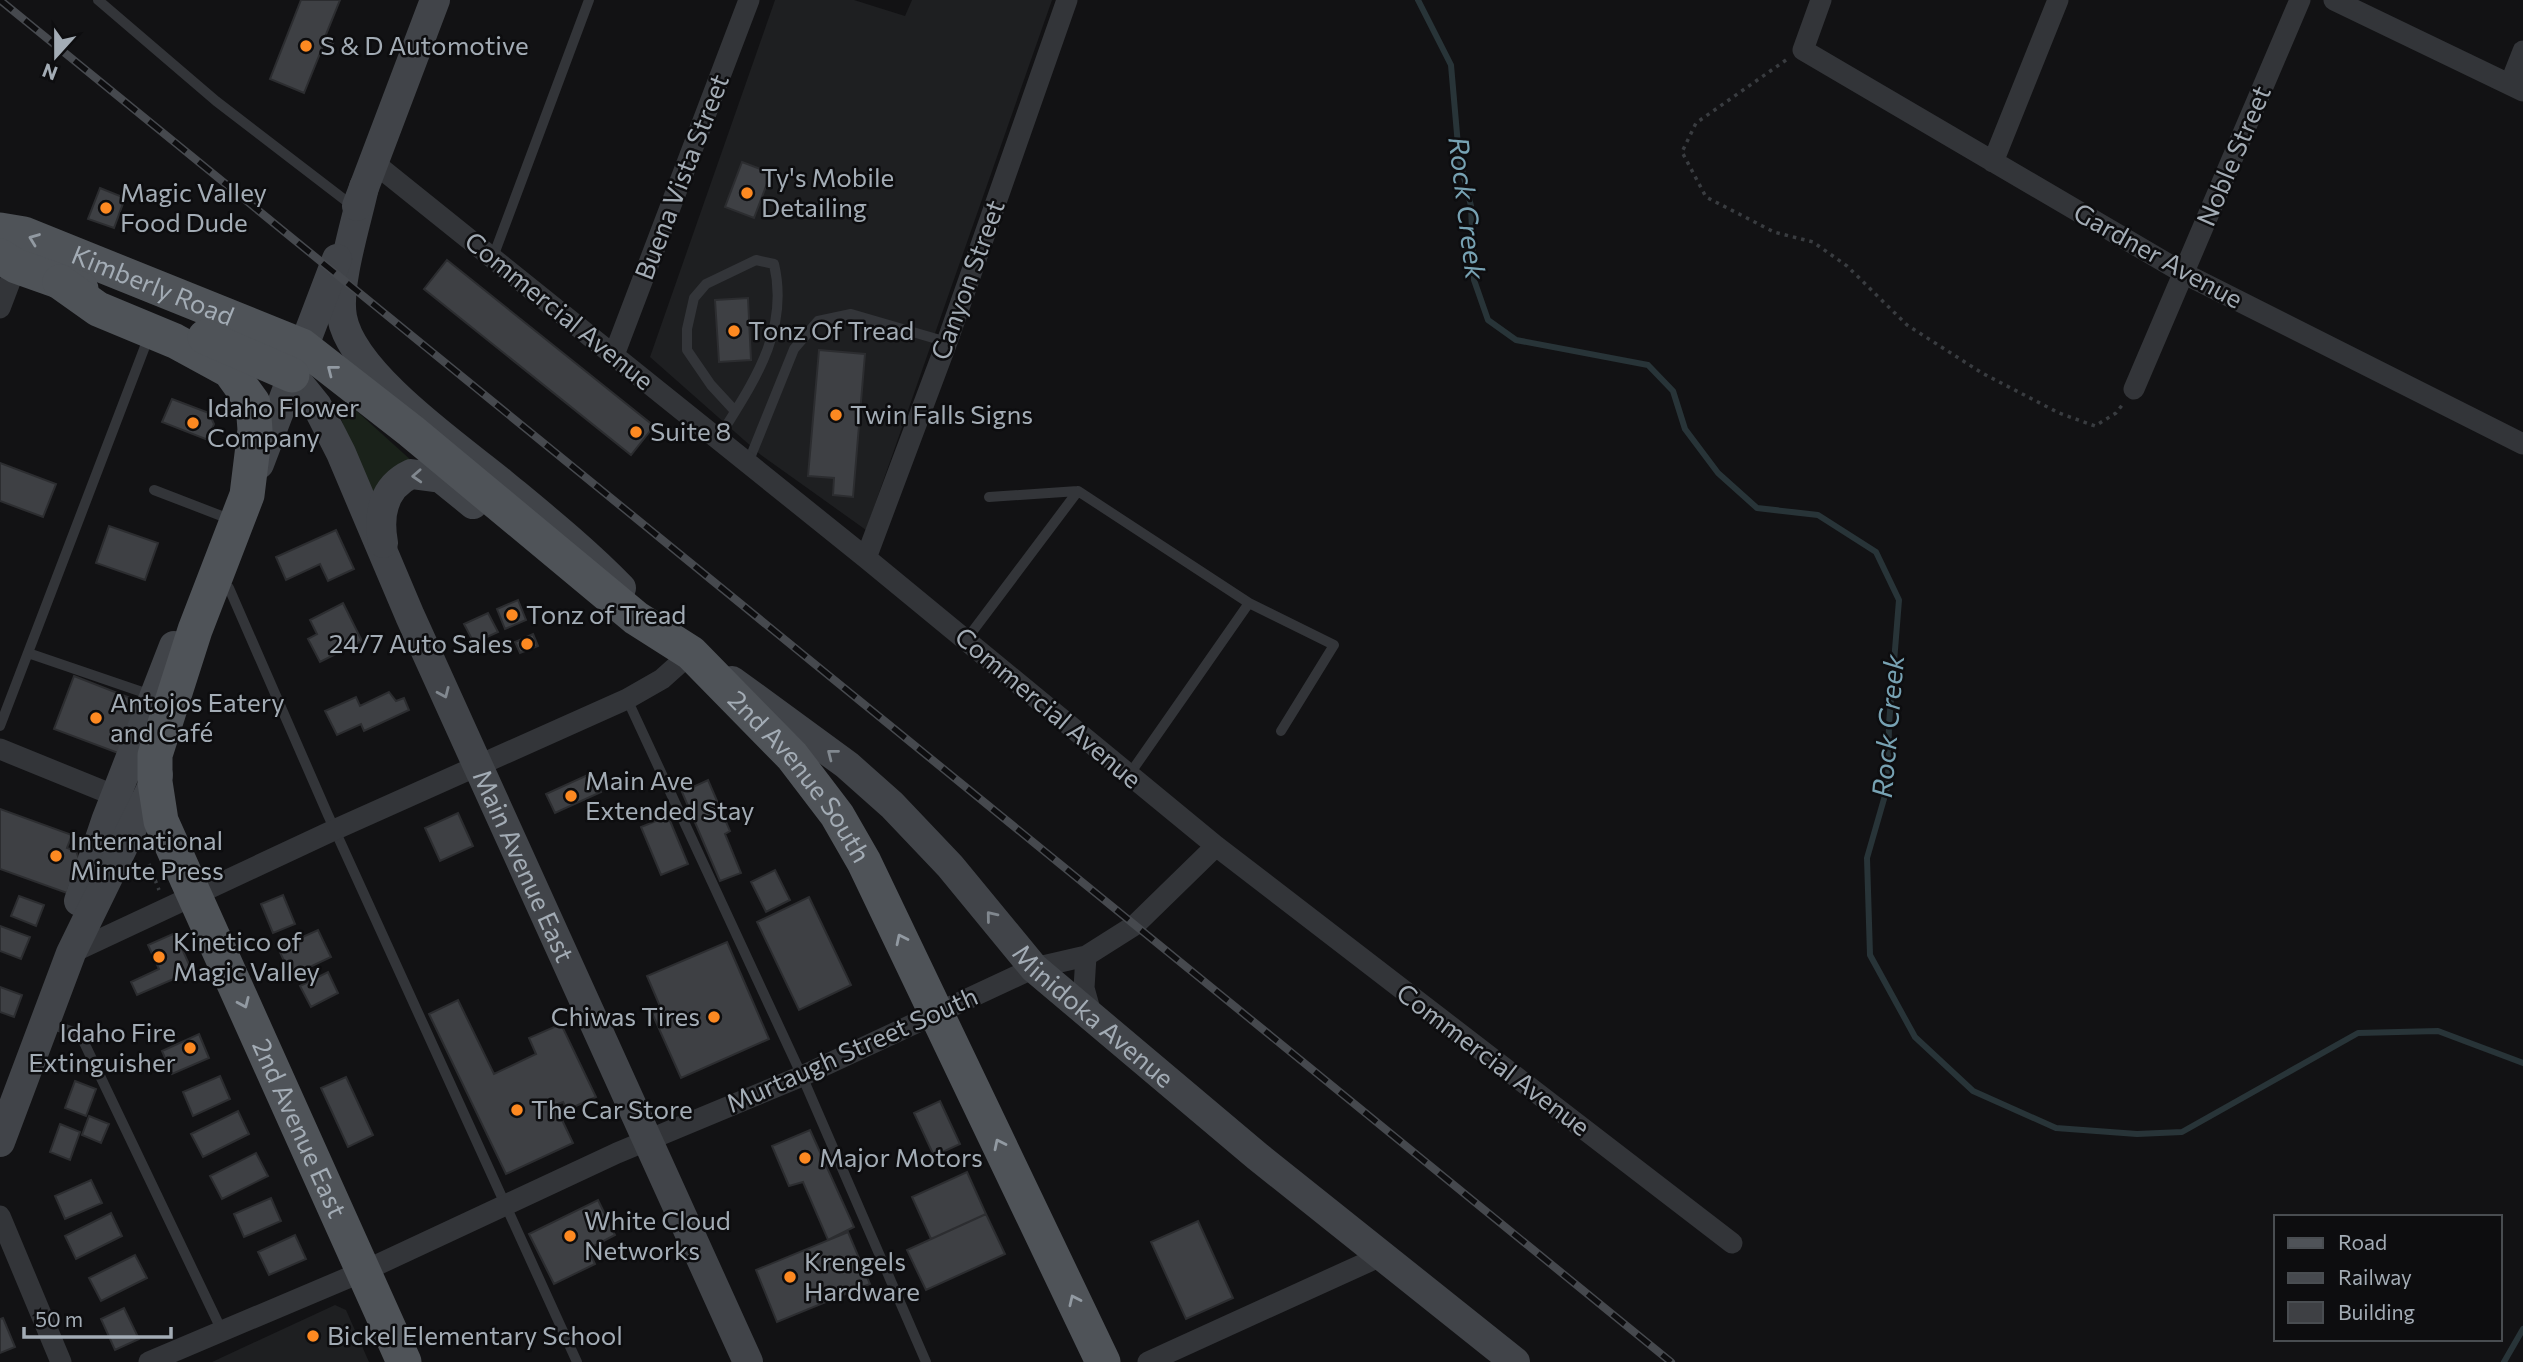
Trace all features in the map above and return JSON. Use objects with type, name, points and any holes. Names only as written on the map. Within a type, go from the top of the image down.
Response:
[{"type":"main road","name":"Kimberly Road","points":[[0,230],[24,234],[297,360]]},
{"type":"main road","name":"Kimberly Road","points":[[8,261],[149,315],[297,360]]},
{"type":"main road","points":[[60,282],[98,309],[151,331],[230,371],[253,403],[255,430],[240,516],[195,630],[164,723],[144,802]]},
{"type":"main road","name":"2nd Avenue South","points":[[297,360],[411,431],[636,618],[684,648],[792,756],[837,815],[864,862],[1103,1362]]},
{"type":"main road","name":"2nd Avenue East","points":[[144,802],[196,896],[404,1362]]},
{"type":"street","points":[[0,1142],[71,953],[81,891],[144,802],[177,733],[229,588],[240,516],[435,0]]},
{"type":"street","name":"Buena Vista Street","points":[[614,355],[749,0]]},
{"type":"street","name":"Canyon Street","points":[[866,558],[947,342],[1067,0]]},
{"type":"street","points":[[1803,50],[1821,0]]},
{"type":"street","points":[[1993,162],[2058,0]]},
{"type":"street","name":"Noble Street","points":[[2134,389],[2300,0]]},
{"type":"street","points":[[2334,0],[2517,87],[2523,51]]},
{"type":"street","name":"Gardner Avenue","points":[[1803,50],[2185,274],[2523,444]]},
{"type":"street","name":"Commercial Avenue","points":[[364,186],[492,257],[866,558],[1216,846],[1732,1243]]},
{"type":"street","name":"Minidoka Avenue","points":[[364,186],[347,261],[342,317],[370,369],[400,399],[588,554],[684,648],[776,710],[847,765],[892,806],[950,866],[1034,968],[1381,1256],[1516,1362]]},
{"type":"street","points":[[0,308],[8,261]]},
{"type":"street","name":"Main Avenue East","points":[[297,360],[331,432],[386,564],[748,1362]]},
{"type":"street","points":[[386,564],[381,521],[384,502],[392,488],[404,477],[426,474],[441,478],[557,572],[636,618]]},
{"type":"street","points":[[144,802],[154,696],[202,572],[240,516]]},
{"type":"street","points":[[71,953],[334,830],[627,699],[662,679],[684,648]]},
{"type":"street","points":[[0,749],[144,802]]},
{"type":"street","name":"Murtaugh Street South","points":[[149,1362],[364,1270],[647,1140],[802,1076],[1034,968],[1086,956],[1135,925],[1216,846]]},
{"type":"street","points":[[1086,956],[1084,988],[1092,1017]]},
{"type":"street","points":[[0,1216],[61,1362]]},
{"type":"street","points":[[1148,1362],[1381,1256]]},
{"type":"lane","points":[[98,0],[216,101],[364,186]]},
{"type":"lane","points":[[492,257],[589,0]]},
{"type":"lane","points":[[718,439],[761,372],[774,339],[779,283],[774,264],[756,260],[706,284],[694,298],[687,329],[687,350],[711,385],[735,411]]},
{"type":"lane","points":[[748,463],[794,349],[818,321],[851,314],[947,342]]},
{"type":"lane","points":[[0,726],[151,331]]},
{"type":"lane","points":[[154,490],[240,516]]},
{"type":"lane","points":[[966,640],[1078,491]]},
{"type":"lane","points":[[989,497],[1078,491],[1249,603],[1334,645],[1281,731]]},
{"type":"lane","points":[[229,588],[334,830],[577,1362]]},
{"type":"lane","points":[[1129,775],[1249,603]]},
{"type":"lane","points":[[28,653],[154,696]]},
{"type":"lane","points":[[627,699],[802,1076],[926,1362]]},
{"type":"lane","points":[[45,1023],[80,1034],[222,1331]]},
{"type":"path","points":[[1803,50],[1745,86],[1696,123],[1682,152],[1706,197],[1774,232],[1813,242],[1847,266],[1907,325],[1982,373],[2059,413],[2095,426],[2116,413],[2134,389]]},
{"type":"shaded area","points":[[775,0],[854,0],[905,16],[912,0],[1052,0],[866,530],[761,455],[650,357]]},
{"type":"shaded area","points":[[351,406],[413,462],[370,494],[365,492],[340,415]]},
{"type":"shaded area","name":"Bickel Elementary School","points":[[335,1305],[346,1310],[369,1362],[212,1362]]},
{"type":"building","points":[[301,0],[340,0],[325,37],[334,41],[330,49],[323,46],[304,93],[270,79]]},
{"type":"building","points":[[742,162],[771,173],[754,218],[725,207]]},
{"type":"building","points":[[100,188],[125,198],[114,228],[88,219]]},
{"type":"building","points":[[447,260],[654,426],[631,455],[424,289]]},
{"type":"building","points":[[748,298],[751,360],[719,362],[715,300]]},
{"type":"building","name":"Twin Falls Signs","points":[[819,350],[865,354],[853,497],[833,495],[834,478],[808,476]]},
{"type":"building","points":[[172,399],[209,413],[214,424],[208,440],[162,422]]},
{"type":"building","points":[[0,463],[56,484],[43,517],[0,501]]},
{"type":"building","points":[[109,526],[158,543],[145,580],[96,563]]},
{"type":"building","points":[[336,530],[354,569],[328,581],[320,564],[286,580],[276,557]]},
{"type":"building","points":[[518,600],[526,620],[505,629],[497,609]]},
{"type":"building","points":[[343,603],[362,641],[320,662],[308,639],[317,634],[310,620]]},
{"type":"building","points":[[488,613],[498,632],[474,643],[464,624]]},
{"type":"building","points":[[533,634],[538,646],[520,653],[515,642]]},
{"type":"building","points":[[74,676],[138,701],[118,753],[54,729]]},
{"type":"building","points":[[389,692],[396,701],[404,698],[409,710],[364,731],[361,724],[337,735],[325,711],[356,697],[360,706]]},
{"type":"building","points":[[592,773],[601,792],[555,813],[546,794]]},
{"type":"building","points":[[708,780],[730,831],[725,834],[741,873],[720,881],[682,792]]},
{"type":"building","points":[[0,809],[72,835],[67,848],[76,851],[79,859],[67,893],[0,869]]},
{"type":"building","points":[[458,813],[473,846],[440,861],[425,828]]},
{"type":"building","points":[[668,816],[688,864],[661,875],[641,827]]},
{"type":"building","points":[[775,870],[790,900],[766,912],[751,882]]},
{"type":"building","points":[[283,895],[295,924],[273,933],[261,904]]},
{"type":"building","points":[[19,896],[44,905],[36,926],[11,916]]},
{"type":"building","points":[[809,897],[851,985],[799,1010],[757,922]]},
{"type":"building","points":[[0,926],[30,937],[21,959],[0,951]]},
{"type":"building","points":[[318,930],[331,957],[291,976],[278,948]]},
{"type":"building","points":[[175,933],[192,971],[137,995],[131,982],[159,969],[148,945]]},
{"type":"building","points":[[727,942],[769,1039],[681,1078],[652,1013],[662,1011],[647,976]]},
{"type":"building","points":[[328,972],[338,993],[311,1007],[300,986]]},
{"type":"building","points":[[0,987],[22,995],[14,1017],[0,1012]]},
{"type":"building","points":[[458,1000],[494,1074],[536,1054],[529,1038],[561,1024],[596,1097],[567,1110],[563,1102],[555,1105],[573,1143],[506,1174],[429,1014]]},
{"type":"building","points":[[199,1034],[209,1058],[172,1074],[162,1051]]},
{"type":"building","points":[[220,1076],[230,1099],[193,1116],[183,1092]]},
{"type":"building","points":[[346,1077],[373,1135],[348,1147],[321,1088]]},
{"type":"building","points":[[75,1081],[96,1089],[86,1116],[65,1108]]},
{"type":"building","points":[[940,1101],[960,1144],[934,1156],[914,1113]]},
{"type":"building","points":[[238,1111],[249,1134],[203,1157],[191,1134]]},
{"type":"building","points":[[89,1116],[109,1124],[101,1143],[82,1135]]},
{"type":"building","points":[[60,1124],[80,1132],[70,1160],[50,1152]]},
{"type":"building","points":[[810,1130],[854,1227],[828,1240],[803,1182],[789,1186],[772,1146]]},
{"type":"building","points":[[256,1153],[268,1176],[222,1199],[210,1176]]},
{"type":"building","points":[[967,1172],[986,1214],[931,1239],[912,1197]]},
{"type":"building","points":[[91,1180],[102,1203],[65,1219],[55,1196]]},
{"type":"building","points":[[271,1198],[281,1221],[244,1237],[234,1214]]},
{"type":"building","points":[[598,1200],[615,1235],[588,1249],[595,1264],[554,1284],[529,1234]]},
{"type":"building","points":[[111,1213],[122,1236],[76,1259],[65,1236]]},
{"type":"building","points":[[986,1214],[1005,1254],[926,1290],[907,1250]]},
{"type":"building","points":[[1198,1221],[1233,1298],[1186,1319],[1151,1242]]},
{"type":"building","points":[[848,1232],[870,1284],[777,1322],[756,1270]]},
{"type":"building","points":[[295,1235],[306,1259],[269,1275],[258,1252]]},
{"type":"building","points":[[135,1255],[147,1278],[101,1301],[89,1278]]},
{"type":"building","points":[[124,1308],[139,1339],[115,1350],[101,1319]]},
{"type":"building","points":[[3,1318],[15,1347],[0,1353],[0,1319]]},
{"type":"waterway","name":"Rock Creek","points":[[1418,0],[1451,65],[1459,157],[1471,206],[1474,280],[1488,320],[1516,340],[1648,365],[1673,391],[1685,429],[1718,473],[1757,508],[1818,515],[1876,552],[1899,600],[1889,724],[1888,785],[1867,858],[1870,955],[1915,1037],[1973,1091],[2056,1128],[2137,1134],[2182,1132],[2358,1033],[2438,1031],[2523,1063]]},
{"type":"waterway","name":"Rock Creek","points":[[2504,1362],[2523,1329]]},
{"type":"railway","points":[[0,0],[1671,1362]]},
{"type":"place","name":"S & D Automotive","points":[[306,46]]},
{"type":"place","name":"Ty's Mobile Detailing","points":[[747,193]]},
{"type":"place","name":"Magic Valley Food Dude","points":[[106,208]]},
{"type":"place","name":"Tonz Of Tread","points":[[734,331]]},
{"type":"place","name":"Twin Falls Signs","points":[[836,415]]},
{"type":"place","name":"Idaho Flower Company","points":[[193,423]]},
{"type":"place","name":"Suite 8","points":[[636,432]]},
{"type":"place","name":"Tonz of Tread","points":[[512,615]]},
{"type":"place","name":"24/7 Auto Sales","points":[[527,644]]},
{"type":"place","name":"Antojos Eatery and Café","points":[[96,718]]},
{"type":"place","name":"Main Ave Extended Stay","points":[[571,796]]},
{"type":"place","name":"International Minute Press","points":[[56,856]]},
{"type":"place","name":"Kinetico of Magic Valley","points":[[159,957]]},
{"type":"place","name":"Chiwas Tires","points":[[714,1017]]},
{"type":"place","name":"Idaho Fire Extinguisher","points":[[190,1048]]},
{"type":"place","name":"The Car Store","points":[[517,1110]]},
{"type":"place","name":"Major Motors","points":[[805,1158]]},
{"type":"place","name":"White Cloud Networks","points":[[570,1236]]},
{"type":"place","name":"Krengels Hardware","points":[[790,1277]]},
{"type":"place","name":"Bickel Elementary School","points":[[313,1336]]}]
